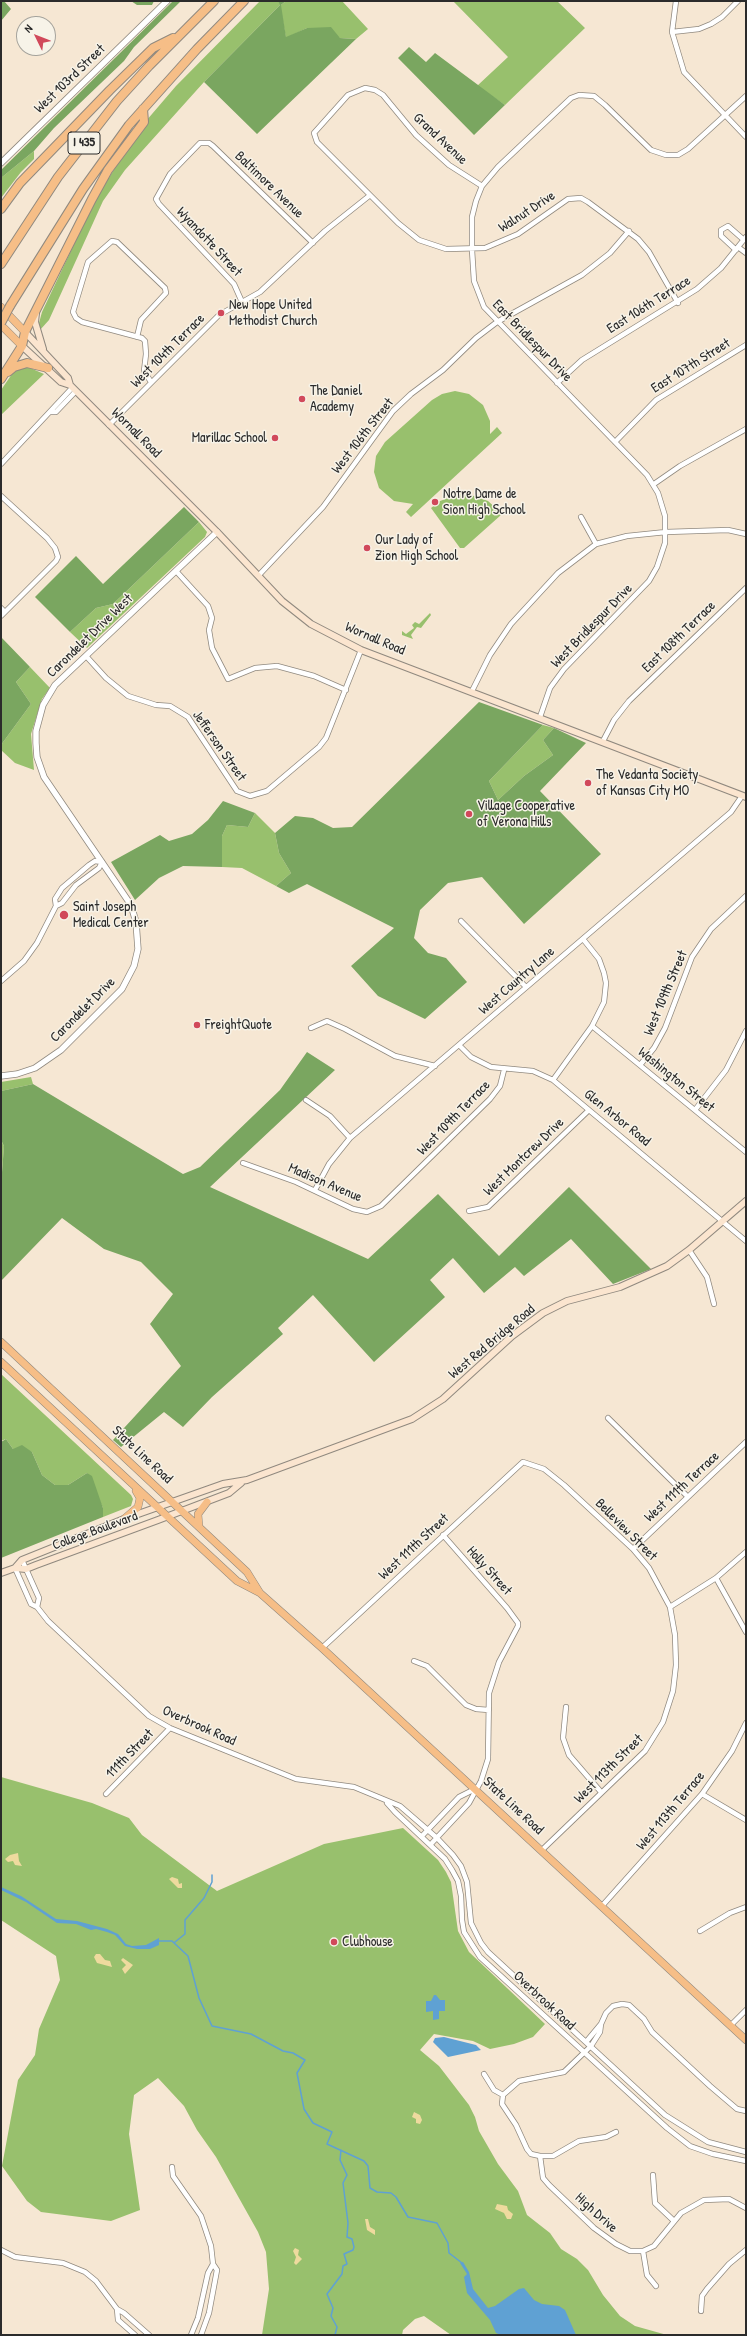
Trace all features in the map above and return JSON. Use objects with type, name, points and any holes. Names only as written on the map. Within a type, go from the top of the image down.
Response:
[{"type":"highway","name":"I 435","points":[[1,264],[37,208],[82,145],[133,83],[214,1]]},
{"type":"highway","name":"I 435","points":[[1,324],[10,306],[83,189],[143,109],[196,49],[244,1]]},
{"type":"highway","points":[[1,208],[20,183],[153,48],[181,34]]},
{"type":"highway","points":[[3,377],[22,346],[25,332],[108,170],[144,122],[143,109]]},
{"type":"highway","points":[[3,377],[14,367],[27,363],[48,368]]},
{"type":"main road","name":"Wornall Road","points":[[1,307],[43,350],[68,378],[73,388],[109,425],[217,532],[282,601],[311,624],[362,650],[744,796]]},
{"type":"main road","points":[[36,311],[35,322],[43,350]]},
{"type":"main road","name":"Wornall Road","points":[[1,324],[22,346],[48,368],[61,382],[73,388]]},
{"type":"main road","name":"West Red Bridge Road","points":[[173,1502],[224,1484],[242,1482],[412,1419],[443,1399],[512,1336],[543,1313],[567,1301],[620,1287],[645,1277],[689,1250],[746,1201]]},
{"type":"main road","name":"State Line Road","points":[[1,1342],[247,1572],[260,1593]]},
{"type":"main road","name":"State Line Road","points":[[1,1362],[237,1581],[260,1593],[322,1648],[746,2040]]},
{"type":"main road","name":"West Red Bridge Road","points":[[183,1511],[229,1493],[242,1482]]},
{"type":"main road","points":[[124,1519],[135,1511],[140,1504],[139,1496],[132,1484]]},
{"type":"main road","name":"College Boulevard","points":[[15,1568],[22,1560],[124,1519],[173,1502]]},
{"type":"main road","points":[[199,1526],[198,1514],[207,1502]]},
{"type":"main road","name":"College Boulevard","points":[[1,1573],[15,1568],[26,1569],[183,1511]]},
{"type":"street","name":"West 103rd Street","points":[[1,163],[167,1]]},
{"type":"street","points":[[676,1],[672,32],[684,72],[746,137]]},
{"type":"street","points":[[672,32],[699,28],[711,24],[722,17],[738,1]]},
{"type":"street","name":"Walnut Drive","points":[[369,89],[356,90],[348,95],[316,130],[314,135],[317,142],[369,196],[419,240],[446,249],[472,250],[485,248],[518,234],[562,202],[573,198],[588,202],[629,231],[649,252],[678,303]]},
{"type":"street","name":"Grand Avenue","points":[[369,89],[383,95],[416,135],[444,160],[482,186]]},
{"type":"street","name":"East Bridlespur Drive","points":[[653,574],[662,556],[666,532],[663,504],[654,484],[484,307],[476,290],[472,250],[472,217],[482,186],[498,167],[565,102],[579,96],[594,96],[651,150],[666,155],[678,155],[688,149],[746,96]]},
{"type":"street","name":"Baltimore Avenue","points":[[156,199],[170,174],[186,156],[200,143],[209,143],[313,243]]},
{"type":"street","name":"West 104th Terrace","points":[[109,425],[219,316],[260,292],[339,220],[369,196]]},
{"type":"street","name":"Wyandotte Street","points":[[156,199],[234,284],[242,302]]},
{"type":"street","points":[[745,239],[728,226],[721,230],[721,236],[746,253]]},
{"type":"street","name":"West 106th Street","points":[[258,575],[323,507],[393,411],[443,370],[476,338],[497,322],[582,275],[610,253],[629,231]]},
{"type":"street","name":"East 106th Terrace","points":[[557,383],[582,360],[678,303],[703,284],[745,239]]},
{"type":"street","points":[[138,337],[141,320],[166,293],[165,288],[117,242],[112,241],[88,262],[73,312],[76,318],[82,322],[138,337],[145,341],[144,371],[151,382]]},
{"type":"street","name":"East 107th Street","points":[[615,442],[656,400],[746,345]]},
{"type":"street","points":[[1,464],[51,412],[56,412],[73,388]]},
{"type":"street","points":[[654,484],[680,466],[746,429]]},
{"type":"street","points":[[1,496],[47,538],[55,548],[58,557],[56,561],[1,616]]},
{"type":"street","points":[[581,516],[596,544]]},
{"type":"street","points":[[472,691],[490,655],[511,624],[558,573],[596,544],[627,536],[666,532],[728,530],[746,534]]},
{"type":"street","name":"Carondelet Drive West","points":[[102,862],[44,777],[37,757],[36,743],[39,716],[48,695],[86,656],[217,532]]},
{"type":"street","points":[[176,571],[208,606],[212,618],[209,630],[212,648],[228,679],[246,670],[277,666],[314,676],[346,690],[362,650]]},
{"type":"street","name":"West Bridlespur Drive","points":[[540,717],[550,688],[564,669],[646,587],[653,574]]},
{"type":"street","name":"East 108th Terrace","points":[[603,742],[614,720],[627,703],[746,588]]},
{"type":"street","points":[[1,608],[5,612]]},
{"type":"street","name":"Jefferson Street","points":[[86,656],[106,678],[128,696],[156,705],[170,706],[188,717],[237,791],[250,796],[257,796],[267,791],[319,747],[333,725],[346,690]]},
{"type":"street","name":"West Country Lane","points":[[315,1190],[328,1164],[350,1138],[731,812],[744,796]]},
{"type":"street","points":[[1,981],[30,953],[56,906],[62,903],[76,885],[99,868],[102,862],[93,862],[70,880],[55,899],[56,906]]},
{"type":"street","name":"Carondelet Drive","points":[[1,1076],[26,1072],[52,1057],[117,995],[131,974],[138,949],[136,922],[131,906],[102,862]]},
{"type":"street","name":"West 109th Street","points":[[640,1065],[654,1048],[665,1028],[692,956],[711,929],[746,896]]},
{"type":"street","points":[[461,921],[526,987]]},
{"type":"street","points":[[553,1080],[592,1026],[604,1002],[606,983],[599,959],[583,939]]},
{"type":"street","points":[[311,1028],[326,1021],[345,1028],[395,1056],[435,1066]]},
{"type":"street","name":"Washington Street","points":[[592,1026],[746,1152]]},
{"type":"street","points":[[695,1110],[726,1070],[746,1031]]},
{"type":"street","name":"Glen Arbor Road","points":[[459,1045],[479,1063],[504,1070],[533,1071],[553,1080],[746,1240]]},
{"type":"street","name":"West 109th Terrace","points":[[411,1176],[490,1099],[500,1086],[504,1070]]},
{"type":"street","points":[[306,1100],[330,1116],[350,1138]]},
{"type":"street","name":"West Montcrew Drive","points":[[469,1211],[488,1207],[589,1110]]},
{"type":"street","name":"Madison Avenue","points":[[243,1163],[315,1190],[353,1209],[367,1212],[381,1206],[411,1176]]},
{"type":"street","points":[[689,1250],[707,1277],[714,1304]]},
{"type":"street","points":[[608,1418],[687,1496]]},
{"type":"street","name":"West 111th Terrace","points":[[633,1549],[687,1496],[746,1442]]},
{"type":"street","name":"West 111th Street","points":[[322,1648],[523,1462]]},
{"type":"street","name":"Belleview Street","points":[[523,1462],[544,1469],[633,1549],[649,1568],[670,1607],[676,1652],[673,1691]]},
{"type":"street","name":"Holly Street","points":[[443,1535],[518,1623],[517,1631],[496,1671],[489,1693],[488,1710]]},
{"type":"street","points":[[670,1607],[716,1578],[746,1552]]},
{"type":"street","points":[[22,1560],[39,1598],[37,1607]]},
{"type":"street","name":"Overbrook Road","points":[[15,1568],[31,1604],[37,1607],[48,1621],[149,1716],[170,1728],[296,1779],[354,1787],[374,1794],[387,1803],[445,1859],[458,1881],[463,1926],[474,1950],[644,2109],[690,2146],[713,2154],[746,2161]]},
{"type":"street","points":[[716,1578],[746,1632]]},
{"type":"street","points":[[414,1661],[427,1666],[466,1705],[476,1709],[488,1710],[488,1759],[481,1781],[475,1788],[469,1803],[430,1844]]},
{"type":"street","name":"West 113th Street","points":[[542,1850],[648,1746],[663,1722],[673,1691]]},
{"type":"street","points":[[566,1707],[563,1738],[569,1755],[601,1792]]},
{"type":"street","name":"West 113th Terrace","points":[[602,1906],[702,1794],[732,1751],[746,1723]]},
{"type":"street","name":"111th Street","points":[[106,1794],[170,1728]]},
{"type":"street","points":[[422,1836],[459,1797],[475,1788]]},
{"type":"street","points":[[702,1794],[746,1820]]},
{"type":"street","name":"Overbrook Road","points":[[387,1803],[400,1806],[436,1838],[453,1855],[461,1866],[467,1882],[471,1923],[481,1943],[488,1952],[665,2115],[708,2142],[746,2152]]},
{"type":"street","points":[[700,1931],[730,1914],[746,1908]]},
{"type":"street","points":[[586,2042],[601,2024],[606,2013],[613,2006],[622,2004],[629,2005],[644,2019],[652,2032],[710,2086],[736,2109],[746,2111]]},
{"type":"street","points":[[730,2026],[746,2010]]},
{"type":"street","points":[[601,2024],[600,2032],[585,2054],[564,2072],[524,2080],[513,2085],[503,2095],[502,2104],[516,2125],[527,2149],[531,2154],[553,2156],[579,2140],[606,2137],[616,2132]]},
{"type":"street","points":[[484,2074],[494,2090],[503,2095]]},
{"type":"street","name":"High Drive","points":[[540,2156],[543,2178],[587,2222],[624,2249],[643,2251]]},
{"type":"street","points":[[172,2167],[173,2176],[201,2216],[211,2246],[213,2264],[217,2270],[208,2313],[201,2335]]},
{"type":"street","points":[[653,2175],[655,2203],[674,2221]]},
{"type":"street","points":[[656,2286],[647,2275],[643,2251],[658,2243],[674,2221],[689,2207],[711,2198],[729,2199],[746,2208]]},
{"type":"street","points":[[1,2250],[15,2257],[63,2263],[85,2272],[96,2281],[117,2310],[149,2335]]},
{"type":"street","points":[[702,2311],[702,2296],[707,2289],[729,2264],[746,2250]]},
{"type":"street","points":[[191,2335],[198,2318],[208,2273],[213,2264]]},
{"type":"street","points":[[117,2310],[118,2320],[135,2335]]},
{"type":"green space","points":[[1,1],[4,1],[11,9],[1,21]]},
{"type":"green space","points":[[131,1],[154,1],[152,5],[137,5]]},
{"type":"green space","points":[[173,1],[181,1],[134,47],[124,61],[54,128],[34,151],[1,178],[1,170]]},
{"type":"green space","points":[[260,1],[278,1],[281,5],[286,1],[342,1],[368,29],[356,39],[340,38],[307,28],[286,38],[280,5],[204,82],[125,170],[103,201],[49,320],[40,330],[39,323],[42,312],[94,202],[121,158],[146,121],[176,86]]},
{"type":"green space","points":[[278,1],[286,1],[281,5],[286,37],[307,28],[331,27],[340,38],[356,39],[257,134],[204,82],[280,5]]},
{"type":"green space","points":[[453,1],[557,1],[585,28],[505,105],[477,86],[508,57]]},
{"type":"green space","points":[[409,47],[426,62],[435,53],[505,105],[474,135],[398,58]]},
{"type":"green space","points":[[34,151],[34,159],[21,172],[1,198],[1,178]]},
{"type":"green space","points":[[28,367],[44,374],[1,415],[1,390],[12,374],[20,368]]},
{"type":"green space","points":[[455,391],[469,394],[483,405],[490,421],[490,434],[497,427],[502,433],[411,517],[406,512],[413,504],[394,501],[379,488],[374,472],[376,456],[385,442],[432,400],[442,394]]},
{"type":"green space","points":[[460,494],[471,495],[488,501],[499,511],[501,515],[464,548],[460,548],[431,508],[440,501]]},
{"type":"green space","points":[[184,507],[199,522],[113,604],[96,608],[70,632],[35,597],[76,556],[103,584]]},
{"type":"green space","points":[[199,522],[207,532],[205,537],[87,648],[70,632],[96,608],[113,604]]},
{"type":"green space","points":[[430,613],[431,615],[421,628],[417,627],[411,635],[413,639],[402,635],[402,631],[406,634],[414,628],[412,625],[415,622],[419,624]]},
{"type":"green space","points":[[1,637],[30,667],[16,682],[31,704],[1,745]]},
{"type":"green space","points":[[30,667],[50,688],[42,699],[31,734],[34,770],[15,763],[1,750],[1,745],[31,704],[16,682]]},
{"type":"green space","points":[[479,702],[543,725],[489,781],[498,800],[524,776],[553,755],[543,740],[554,728],[586,743],[540,791],[601,854],[524,924],[482,877],[448,883],[420,910],[414,938],[428,953],[446,958],[467,982],[425,1019],[378,996],[351,966],[394,928],[307,884],[289,893],[276,886],[291,873],[279,853],[275,833],[295,816],[313,818],[333,828],[352,827]]},
{"type":"green space","points":[[543,725],[554,728],[543,740],[553,755],[524,776],[498,800],[489,781]]},
{"type":"green space","points":[[223,801],[255,813],[248,827],[227,825],[222,836],[222,867],[183,866],[159,878],[135,900],[111,862],[160,835],[169,841],[192,834],[208,820]]},
{"type":"green space","points":[[255,813],[275,833],[279,853],[291,873],[276,886],[242,868],[222,867],[222,836],[227,825],[248,827]]},
{"type":"green space","points":[[307,1052],[335,1070],[210,1187],[368,1259],[438,1194],[499,1256],[569,1187],[651,1269],[613,1284],[571,1239],[524,1276],[515,1267],[484,1293],[453,1258],[430,1280],[445,1297],[374,1362],[313,1295],[278,1328],[283,1334],[212,1397],[183,1427],[164,1412],[121,1447],[113,1440],[181,1366],[150,1324],[173,1294],[141,1262],[104,1249],[62,1218],[1,1281],[1,1185],[4,1146],[1,1140],[1,1091],[33,1084],[183,1174],[200,1167],[280,1090]]},
{"type":"green space","points":[[31,1077],[33,1084],[1,1091],[1,1082]]},
{"type":"green space","points":[[1,1140],[4,1146],[1,1185]]},
{"type":"green space","points":[[1,1374],[131,1495],[133,1499],[131,1506],[103,1517],[103,1508],[87,1473],[68,1485],[55,1485],[42,1475],[32,1452],[13,1449],[6,1439],[1,1441]]},
{"type":"green space","points":[[6,1439],[13,1449],[22,1445],[32,1452],[42,1475],[55,1485],[68,1485],[87,1473],[92,1476],[103,1508],[103,1517],[1,1558],[1,1442]]},
{"type":"green space","points":[[1,1777],[92,1803],[129,1818],[142,1835],[217,1891],[324,1844],[403,1828],[438,1860],[446,1872],[451,1882],[458,1931],[469,1952],[545,2024],[533,2037],[514,2044],[490,2049],[473,2041],[434,2034],[420,2050],[439,2066],[469,2105],[475,2117],[479,2131],[498,2164],[518,2191],[527,2215],[550,2233],[561,2249],[577,2259],[588,2270],[603,2295],[620,2316],[635,2326],[667,2335],[451,2335],[424,2316],[415,2319],[403,2330],[402,2335],[262,2335],[269,2289],[266,2252],[258,2232],[216,2157],[197,2130],[184,2106],[158,2078],[134,2095],[129,2134],[140,2210],[111,2221],[41,2212],[27,2201],[2,2166],[18,2080],[35,2055],[39,2029],[60,1980],[56,1956],[1,1920]]},
{"type":"sand","points":[[18,1853],[19,1861],[22,1866],[15,1865],[13,1861],[8,1862],[5,1859],[10,1855]]},
{"type":"sand","points":[[172,1877],[178,1879],[179,1884],[182,1883],[182,1888],[178,1888],[169,1879]]},
{"type":"sand","points":[[96,1954],[100,1954],[105,1960],[110,1961],[112,1967],[97,1963],[94,1957]]},
{"type":"sand","points":[[123,1958],[133,1965],[125,1974],[122,1969],[126,1965],[121,1960]]},
{"type":"sand","points":[[414,2112],[420,2115],[422,2120],[420,2124],[416,2123],[416,2119],[412,2117]]},
{"type":"sand","points":[[497,2204],[507,2206],[508,2210],[513,2214],[511,2219],[507,2219],[504,2213],[495,2209]]},
{"type":"sand","points":[[365,2219],[368,2219],[370,2227],[375,2230],[375,2235],[367,2230]]},
{"type":"sand","points":[[295,2248],[299,2250],[298,2255],[302,2259],[296,2265],[294,2263],[296,2257],[293,2251]]},
{"type":"water","points":[[1,1887],[21,1896],[56,1919],[77,1921],[107,1929],[118,1934],[126,1944],[132,1946],[146,1945],[159,1938],[159,1945],[150,1949],[137,1949],[125,1946],[115,1935],[107,1932],[96,1929],[91,1930],[76,1924],[57,1923],[26,1902],[1,1890]]},
{"type":"water","points":[[434,1995],[436,1995],[440,2000],[445,2000],[445,2011],[439,2011],[439,2019],[433,2020],[433,2011],[426,2012],[426,2001],[431,2001]]},
{"type":"water","points":[[444,2037],[476,2045],[481,2050],[448,2057],[433,2042],[435,2038]]},
{"type":"water","points":[[463,2262],[469,2272],[473,2289],[488,2308],[495,2306],[519,2289],[524,2288],[534,2300],[542,2304],[559,2306],[565,2310],[576,2335],[501,2335],[496,2333],[490,2320],[467,2293],[464,2277],[467,2274],[460,2263]]},
{"type":"waterway","points":[[175,1942],[185,1934],[185,1920],[204,1898],[212,1882],[212,1875]]},
{"type":"waterway","points":[[158,1941],[172,1941],[188,1956],[199,1998],[212,2026],[251,2034],[283,2051],[293,2053],[305,2060],[297,2073],[304,2109],[313,2123],[332,2132],[327,2144],[364,2161],[368,2166],[370,2188],[377,2192],[391,2193],[396,2197],[408,2217],[437,2223],[448,2243],[449,2253],[462,2263]]},
{"type":"waterway","points":[[335,2335],[337,2327],[331,2316],[333,2308],[327,2294],[342,2274],[343,2266],[347,2264],[344,2254],[353,2250],[354,2247],[352,2239],[347,2237],[348,2223],[343,2183],[347,2175],[340,2160],[341,2150]]},
{"type":"place","name":"New Hope United Methodist Church","points":[[221,313]]},
{"type":"place","name":"The Daniel Academy","points":[[302,399]]},
{"type":"place","name":"Marillac School","points":[[275,438]]},
{"type":"place","name":"Notre Dame de Sion High School","points":[[435,502]]},
{"type":"place","name":"Our Lady of Zion High School","points":[[367,548]]},
{"type":"place","name":"The Vedanta Society of Kansas City MO","points":[[588,783]]},
{"type":"place","name":"Village Cooperative of Verona Hills","points":[[469,814]]},
{"type":"place","name":"Saint Joseph Medical Center","points":[[64,915]]},
{"type":"place","name":"FreightQuote","points":[[197,1025]]},
{"type":"place","name":"Clubhouse","points":[[334,1942]]}]
